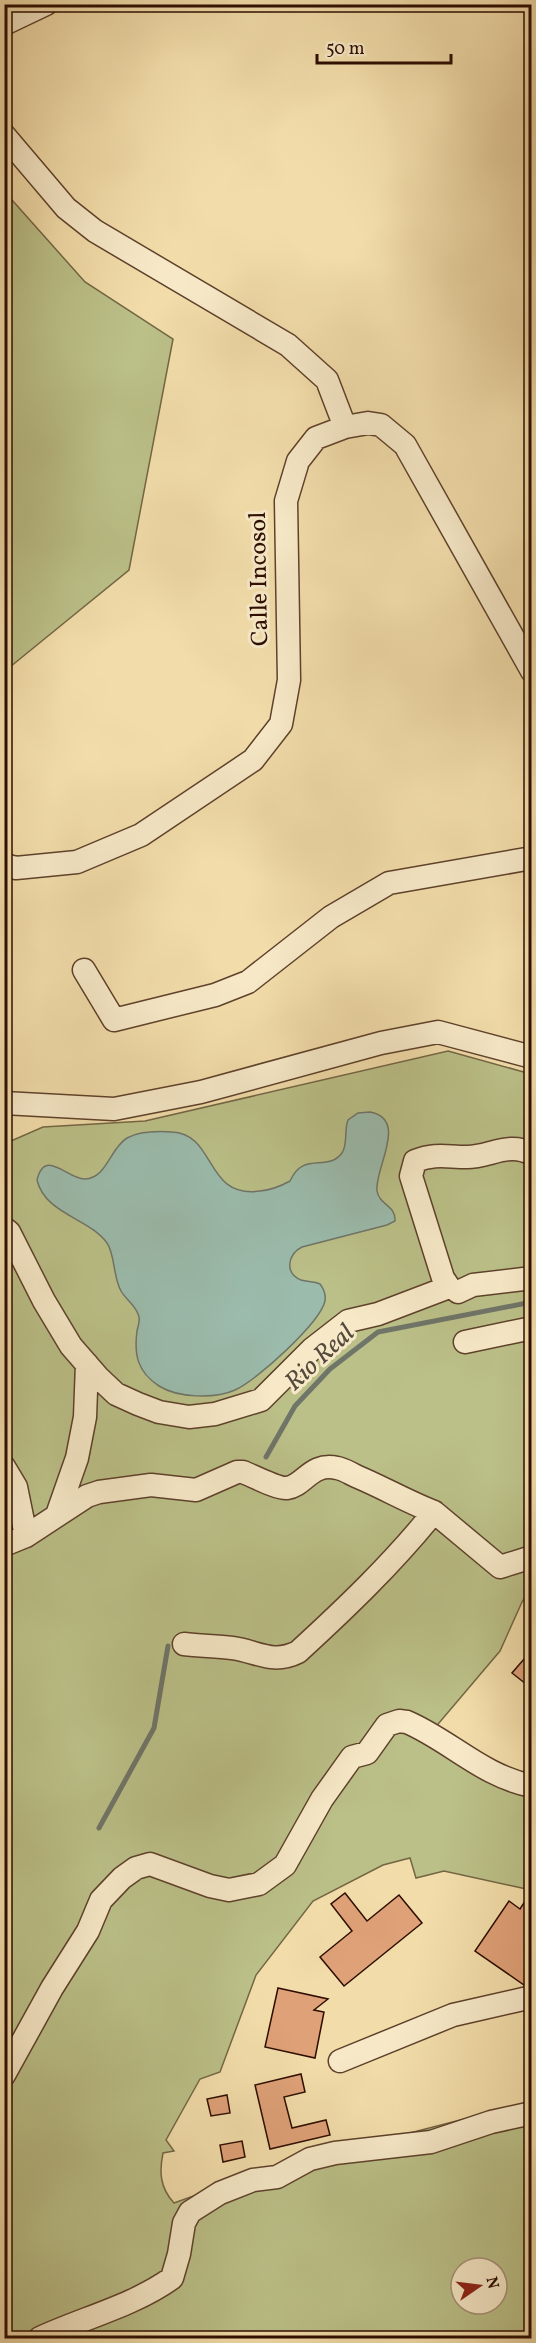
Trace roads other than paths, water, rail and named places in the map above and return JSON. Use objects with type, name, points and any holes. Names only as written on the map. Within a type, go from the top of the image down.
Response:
[{"type":"street","points":[[4,24],[46,4]]},
{"type":"street","points":[[4,135],[66,208],[95,231],[288,345],[327,380],[345,427]]},
{"type":"street","name":"Calle Incosol","points":[[4,865],[26,867],[77,862],[141,835],[253,760],[281,724],[288,680],[286,501],[298,461],[316,438],[345,427],[368,423],[381,425],[405,445],[531,671]]},
{"type":"street","points":[[84,970],[114,1020],[215,995],[248,982],[331,917],[389,883],[531,858]]},
{"type":"street","points":[[4,1103],[114,1109],[201,1092],[381,1043],[438,1032],[531,1057]]},
{"type":"street","points":[[4,1228],[9,1232],[31,1278],[71,1346],[116,1394],[159,1412],[189,1417],[215,1414],[261,1400],[312,1349],[348,1321],[378,1314],[449,1287],[443,1278],[411,1176],[415,1161],[430,1155],[468,1157],[510,1148],[524,1149],[531,1154]]},
{"type":"street","points":[[458,1292],[473,1285],[531,1278]]},
{"type":"street","points":[[465,1342],[531,1328]]},
{"type":"street","points":[[57,1515],[76,1458],[85,1418],[87,1364]]},
{"type":"street","points":[[4,1467],[16,1487],[26,1536]]},
{"type":"street","points":[[4,1545],[26,1536],[87,1496],[132,1486],[152,1485],[196,1490],[225,1476],[243,1472],[284,1488],[323,1467],[337,1468],[434,1512],[500,1567],[531,1557]]},
{"type":"street","points":[[184,1644],[236,1648],[264,1658],[289,1657],[298,1652],[359,1595],[434,1512]]},
{"type":"street","points":[[4,2075],[52,1988],[88,1931],[101,1900],[122,1878],[136,1868],[150,1864],[210,1886],[229,1890],[260,1884],[285,1865],[322,1798],[352,1758],[367,1752],[387,1725],[399,1721],[407,1722],[480,1767],[517,1783],[531,1786]]},
{"type":"street","points":[[340,2061],[453,2015],[531,1997]]},
{"type":"street","points":[[40,2338],[136,2298],[172,2278],[184,2223],[190,2212],[220,2193],[254,2180],[277,2177],[310,2159],[335,2153],[431,2142],[491,2122],[531,2113]]},
{"type":"waterway","name":"Rio Real","points":[[266,1457],[295,1406],[330,1369],[378,1332],[532,1302]]},
{"type":"waterway","name":"Rio Real","points":[[99,1828],[154,1728],[168,1646]]}]
